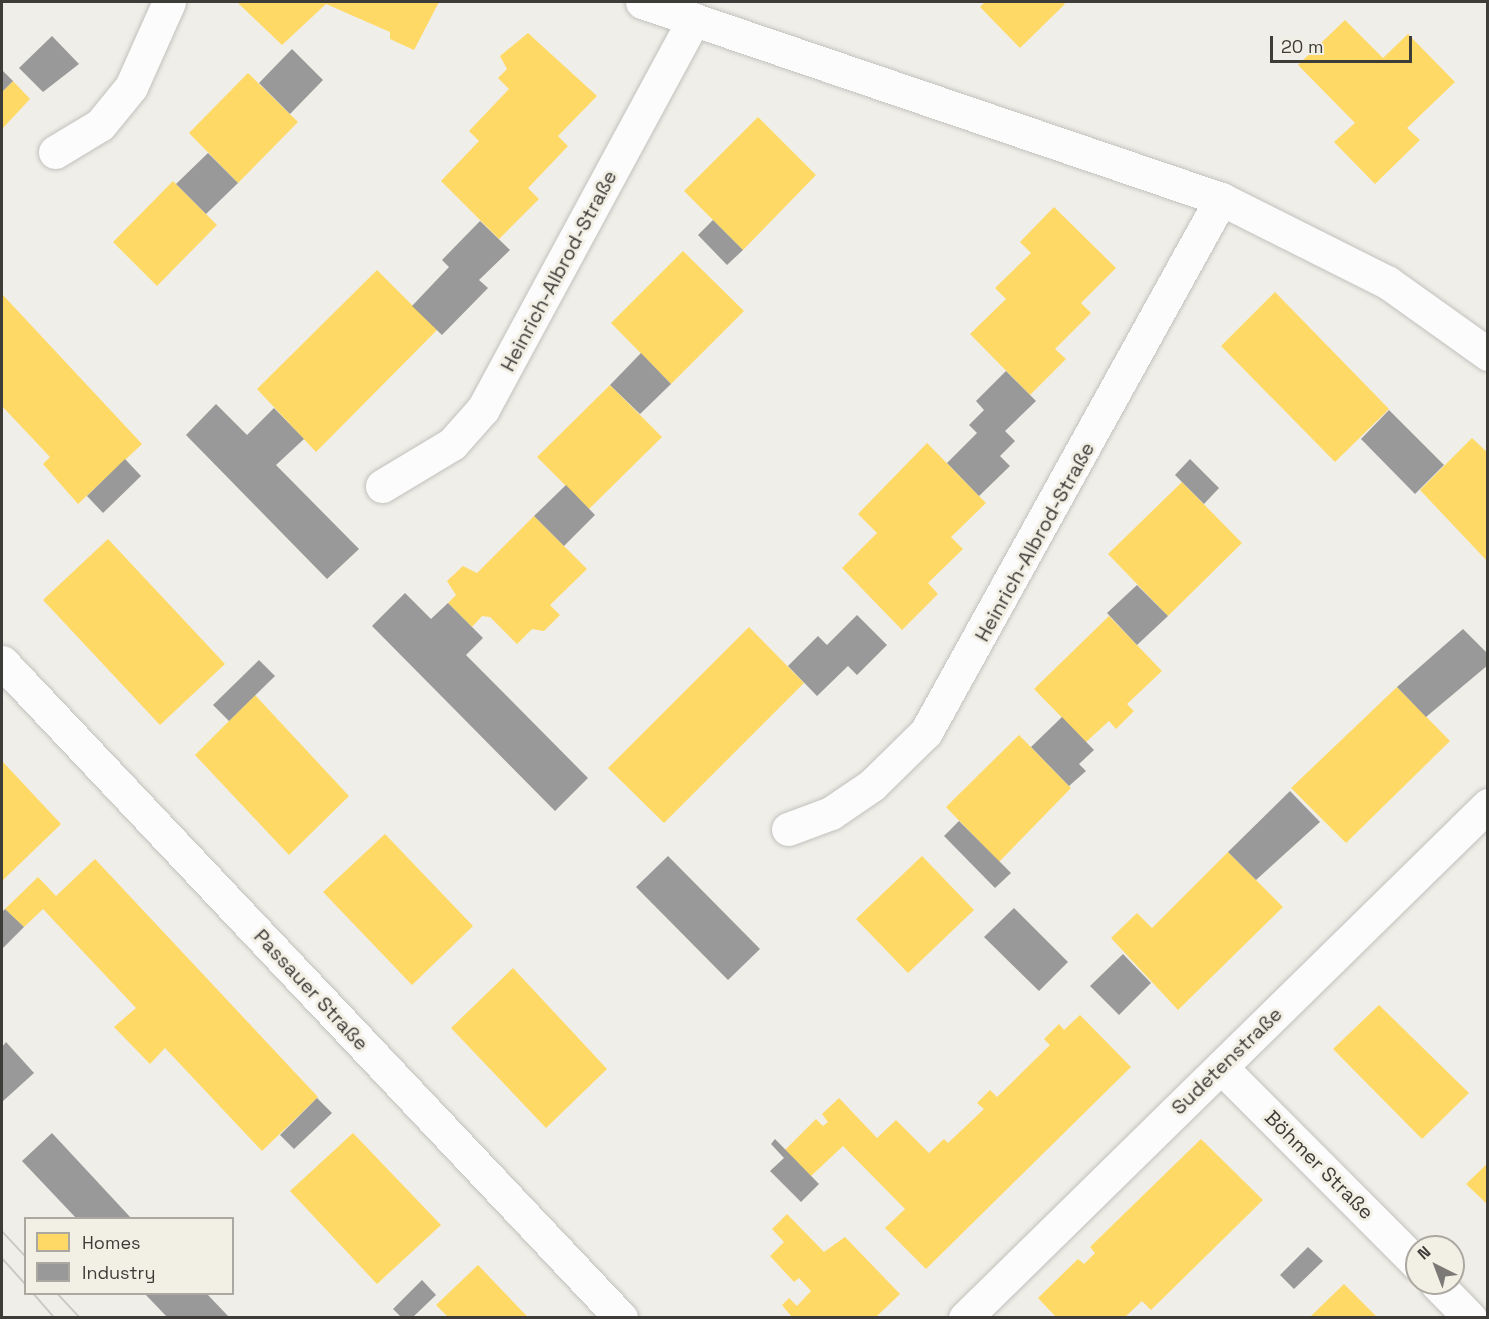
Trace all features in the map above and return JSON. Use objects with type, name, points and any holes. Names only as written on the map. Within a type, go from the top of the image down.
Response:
[{"type":"street","points":[[55,152],[100,125],[131,87],[169,2]]},
{"type":"street","points":[[642,2],[1221,199],[1387,282],[1488,354]]},
{"type":"street","name":"Heinrich-Albrod-Straße","points":[[382,486],[452,444],[483,409],[694,19]]},
{"type":"street","name":"Heinrich-Albrod-Straße","points":[[788,830],[831,813],[872,785],[926,732],[1221,199]]},
{"type":"street","name":"Passauer Straße","points":[[2,662],[621,1317]]},
{"type":"street","name":"Sudetenstraße","points":[[965,1317],[1488,805]]},
{"type":"street","name":"Böhmer Straße","points":[[1221,1067],[1405,1252]]},
{"type":"street","points":[[1448,1295],[1470,1317]]},
{"type":"building: Homes","points":[[237,2],[439,2],[414,50],[390,39],[390,32],[326,4],[282,45]]},
{"type":"building: Homes","points":[[985,2],[1062,2],[1065,4],[1020,48],[980,7]]},
{"type":"building: Homes","points":[[1345,20],[1383,58],[1408,34],[1455,82],[1407,128],[1420,140],[1375,184],[1334,142],[1355,123],[1298,65]]},
{"type":"building: Homes","points":[[528,33],[597,96],[558,136],[568,146],[528,188],[539,199],[499,239],[441,181],[479,141],[469,131],[509,89],[498,78],[507,69],[500,56]]},
{"type":"building: Homes","points":[[248,73],[298,122],[238,183],[189,133]]},
{"type":"building: Homes","points":[[13,81],[30,99],[2,129],[2,92]]},
{"type":"building: Homes","points":[[758,117],[816,175],[743,250],[684,191]]},
{"type":"building: Homes","points":[[173,181],[217,225],[157,286],[113,242]]},
{"type":"building: Homes","points":[[1054,207],[1116,268],[1081,303],[1091,313],[1055,349],[1066,359],[1030,395],[970,334],[1006,299],[995,288],[1031,253],[1020,242]]},
{"type":"building: Homes","points":[[683,251],[744,311],[671,384],[611,323]]},
{"type":"building: Homes","points":[[377,270],[437,330],[316,452],[257,389]]},
{"type":"building: Homes","points":[[1275,292],[1389,409],[1335,462],[1221,346]]},
{"type":"building: Homes","points":[[2,294],[142,444],[78,504],[43,464],[50,457],[2,406]]},
{"type":"building: Homes","points":[[610,385],[662,437],[589,509],[537,457]]},
{"type":"building: Homes","points":[[1472,438],[1488,453],[1488,562],[1420,490]]},
{"type":"building: Homes","points":[[927,443],[986,503],[951,537],[963,549],[928,583],[938,594],[902,630],[842,568],[877,533],[858,514]]},
{"type":"building: Homes","points":[[1182,482],[1242,543],[1168,616],[1108,554]]},
{"type":"building: Homes","points":[[534,516],[587,569],[550,605],[560,615],[544,631],[532,629],[517,644],[490,617],[482,616],[472,627],[448,603],[456,595],[447,581],[463,566],[477,573]]},
{"type":"building: Homes","points":[[108,539],[225,664],[160,725],[43,600]]},
{"type":"building: Homes","points":[[1109,616],[1162,671],[1127,704],[1134,711],[1116,729],[1109,721],[1086,742],[1034,689]]},
{"type":"building: Homes","points":[[749,627],[804,683],[664,823],[608,768]]},
{"type":"building: Homes","points":[[1397,687],[1450,741],[1346,843],[1291,788]]},
{"type":"building: Homes","points":[[255,695],[349,796],[289,855],[195,755]]},
{"type":"building: Homes","points":[[1019,735],[1071,788],[999,862],[946,807]]},
{"type":"building: Homes","points":[[2,761],[61,824],[2,881]]},
{"type":"building: Homes","points":[[385,834],[473,926],[412,985],[323,892]]},
{"type":"building: Homes","points":[[1228,852],[1283,907],[1178,1010],[1111,938],[1137,913],[1152,928]]},
{"type":"building: Homes","points":[[922,856],[974,910],[908,973],[856,919]]},
{"type":"building: Homes","points":[[95,859],[318,1097],[262,1151],[165,1048],[150,1064],[114,1027],[136,1008],[43,909],[24,927],[5,909],[38,877],[56,896]]},
{"type":"building: Homes","points":[[513,968],[607,1069],[546,1128],[451,1028]]},
{"type":"building: Homes","points":[[1379,1005],[1469,1093],[1422,1139],[1333,1049]]},
{"type":"building: Homes","points":[[1080,1015],[1131,1067],[926,1269],[885,1228],[905,1209],[843,1146],[811,1176],[785,1150],[816,1119],[823,1126],[828,1122],[822,1114],[839,1098],[877,1138],[896,1120],[929,1153],[944,1139],[948,1143],[984,1109],[977,1103],[990,1090],[997,1097],[1050,1045],[1044,1039],[1059,1024],[1064,1030]]},
{"type":"building: Homes","points":[[353,1133],[441,1225],[377,1284],[290,1191]]},
{"type":"building: Homes","points":[[1201,1139],[1263,1200],[1151,1310],[1142,1301],[1125,1317],[1056,1317],[1038,1298],[1078,1259],[1084,1264],[1095,1253],[1090,1247]]},
{"type":"building: Homes","points":[[1488,1163],[1488,1205],[1466,1184]]},
{"type":"building: Homes","points":[[787,1214],[824,1252],[845,1237],[900,1294],[876,1317],[792,1317],[782,1305],[789,1298],[797,1306],[811,1291],[799,1278],[794,1282],[770,1256],[784,1242],[772,1229]]},
{"type":"building: Homes","points":[[478,1265],[528,1317],[448,1317],[436,1305]]},
{"type":"building: Homes","points":[[1344,1284],[1377,1317],[1310,1317]]},
{"type":"building: Industry","points":[[52,36],[79,64],[43,92],[19,68]]},
{"type":"building: Industry","points":[[292,49],[323,80],[290,114],[259,83]]},
{"type":"building: Industry","points":[[2,70],[13,81],[2,92]]},
{"type":"building: Industry","points":[[208,153],[238,183],[206,214],[176,184]]},
{"type":"building: Industry","points":[[713,220],[743,250],[727,265],[698,235]]},
{"type":"building: Industry","points":[[480,221],[510,250],[479,280],[488,288],[442,335],[412,306],[449,267],[442,260]]},
{"type":"building: Industry","points":[[641,353],[671,384],[640,414],[610,385]]},
{"type":"building: Industry","points":[[1006,371],[1036,401],[1005,431],[1015,441],[1000,456],[1010,466],[979,496],[947,463],[977,433],[969,425],[984,410],[976,401]]},
{"type":"building: Industry","points":[[216,404],[247,435],[274,408],[304,439],[276,465],[359,549],[327,579],[186,435]]},
{"type":"building: Industry","points":[[1389,410],[1444,465],[1415,494],[1361,439]]},
{"type":"building: Industry","points":[[125,459],[141,476],[103,513],[87,496]]},
{"type":"building: Industry","points":[[1190,459],[1219,488],[1204,504],[1175,475]]},
{"type":"building: Industry","points":[[566,485],[595,515],[564,546],[534,516]]},
{"type":"building: Industry","points":[[1137,585],[1168,616],[1137,645],[1107,613]]},
{"type":"building: Industry","points":[[405,593],[431,619],[448,603],[483,638],[466,655],[588,778],[555,811],[372,626]]},
{"type":"building: Industry","points":[[857,615],[887,645],[857,675],[848,666],[817,696],[788,666],[818,636],[827,645]]},
{"type":"building: Industry","points":[[1463,629],[1488,654],[1488,665],[1426,717],[1397,687]]},
{"type":"building: Industry","points":[[259,660],[275,676],[229,721],[213,705]]},
{"type":"building: Industry","points":[[1062,717],[1094,750],[1079,764],[1086,771],[1069,786],[1031,747]]},
{"type":"building: Industry","points":[[1290,791],[1320,822],[1256,880],[1228,852]]},
{"type":"building: Industry","points":[[959,821],[1011,873],[995,888],[944,836]]},
{"type":"building: Industry","points":[[668,856],[760,949],[728,980],[636,887]]},
{"type":"building: Industry","points":[[1014,908],[1068,962],[1039,991],[984,937]]},
{"type":"building: Industry","points":[[5,909],[24,927],[2,949],[2,912]]},
{"type":"building: Industry","points":[[1123,954],[1151,983],[1119,1015],[1090,986]]},
{"type":"building: Industry","points":[[6,1042],[34,1073],[2,1102],[2,1047]]},
{"type":"building: Industry","points":[[317,1098],[332,1113],[294,1149],[280,1135]]},
{"type":"building: Industry","points":[[52,1133],[130,1217],[75,1217],[22,1161]]},
{"type":"building: Industry","points":[[775,1139],[819,1184],[801,1202],[770,1171],[784,1158],[771,1144]]},
{"type":"building: Industry","points":[[1308,1247],[1323,1261],[1294,1289],[1280,1275]]},
{"type":"building: Industry","points":[[422,1280],[436,1295],[413,1317],[401,1317],[393,1309]]},
{"type":"building: Industry","points":[[146,1295],[208,1295],[229,1317],[167,1317]]},
{"type":"tram line","points":[[2,1231],[24,1255]]},
{"type":"tram line","points":[[2,1258],[24,1283]]},
{"type":"tram line","points":[[35,1295],[55,1318]]},
{"type":"tram line","points":[[59,1295],[80,1318]]}]
